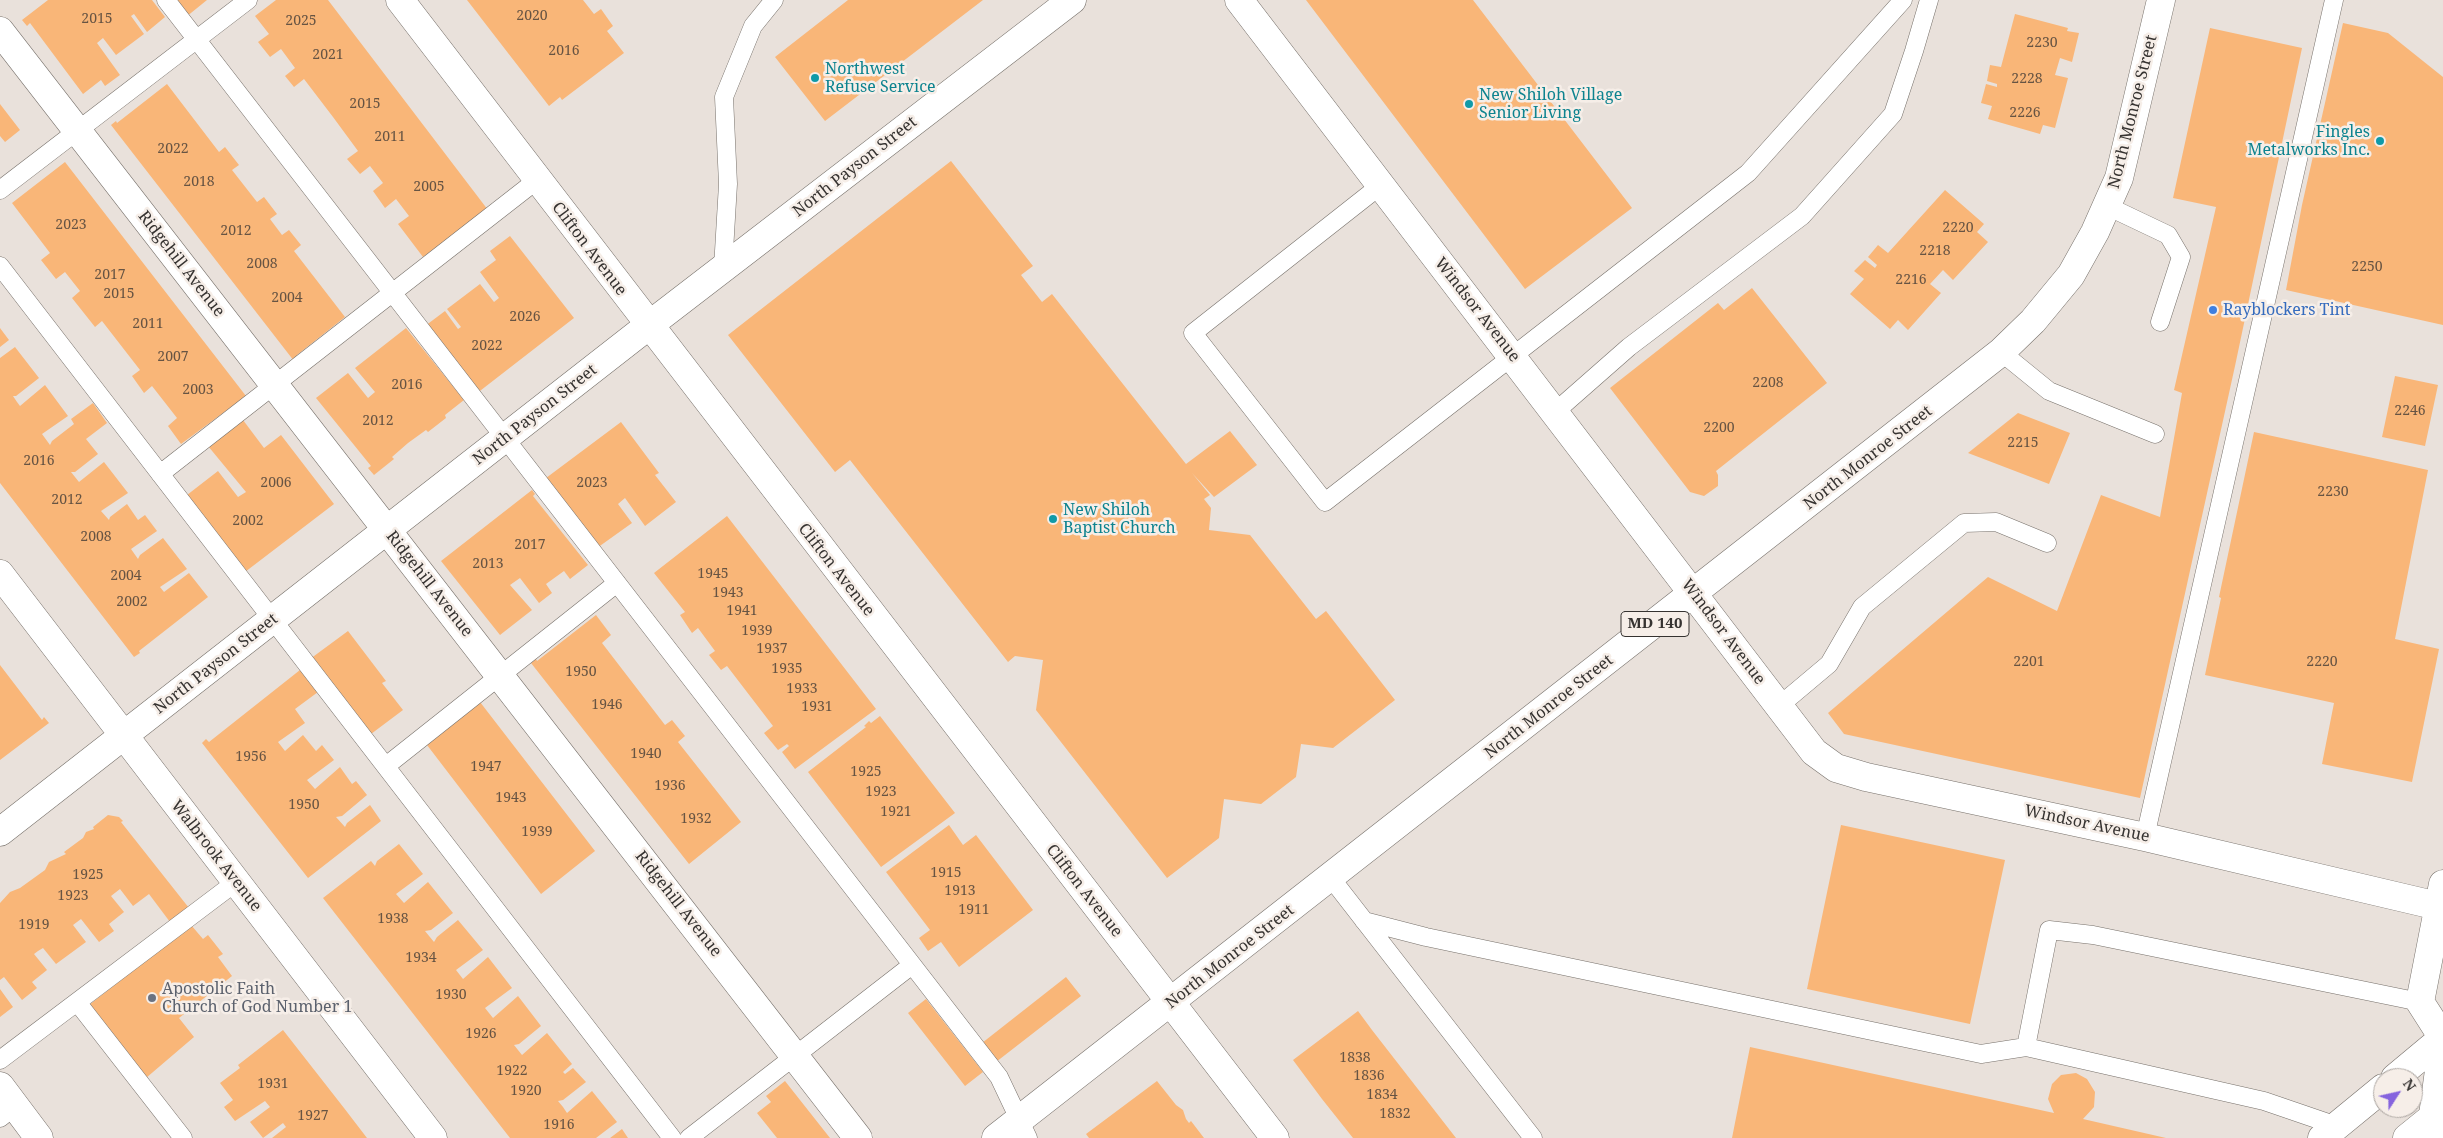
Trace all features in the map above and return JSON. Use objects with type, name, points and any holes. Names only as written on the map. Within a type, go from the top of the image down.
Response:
[{"type":"street","name":"Clifton Avenue","points":[[400,0],[648,326],[1275,1138]]},
{"type":"street","name":"North Payson Street","points":[[0,832],[648,326],[1072,0]]},
{"type":"street","name":"Windsor Avenue","points":[[1239,0],[1814,752],[1836,768],[1866,777],[2145,837],[2440,895]]},
{"type":"street","name":"North Monroe Street","points":[[996,1138],[1024,1129],[1171,1003],[2001,352],[2033,321],[2071,275],[2107,206],[2119,178],[2161,0]]},
{"type":"street","name":"Ridgehill Avenue","points":[[0,31],[858,1138]]},
{"type":"street","name":"Walbrook Avenue","points":[[4,589],[123,736],[433,1138]]},
{"type":"street","points":[[2407,1138],[2432,1128],[2443,1039],[2420,1002],[2440,895]]},
{"type":"street","points":[[2407,1068],[2443,1039]]},
{"type":"street","points":[[2329,1132],[2373,1096]]},
{"type":"street","points":[[5,1103],[39,1138]]},
{"type":"lane","points":[[166,0],[999,1077],[1024,1129]]},
{"type":"lane","points":[[0,190],[248,0]]},
{"type":"lane","points":[[723,268],[728,184],[724,97],[753,26],[774,0]]},
{"type":"lane","points":[[1381,185],[1193,333],[1325,502],[1511,355],[1748,173],[1903,0]]},
{"type":"lane","points":[[1555,412],[1629,347],[1802,216],[1893,114],[1929,0]]},
{"type":"lane","points":[[2145,837],[2334,0]]},
{"type":"lane","points":[[160,474],[537,180]]},
{"type":"lane","points":[[2107,206],[2168,235],[2182,257],[2160,322]]},
{"type":"lane","points":[[0,266],[672,1138]]},
{"type":"lane","points":[[2001,352],[2049,391],[2155,434]]},
{"type":"lane","points":[[1779,706],[1829,664],[1862,608],[1964,523],[1996,522],[2047,543]]},
{"type":"lane","points":[[386,766],[617,583]]},
{"type":"lane","points":[[1331,878],[1533,1138]]},
{"type":"lane","points":[[0,1060],[236,882]]},
{"type":"lane","points":[[1364,921],[1436,939],[1981,1054],[2026,1047],[2264,1101],[2329,1132]]},
{"type":"lane","points":[[2026,1047],[2049,930],[2093,935],[2420,1002]]},
{"type":"lane","points":[[688,1138],[912,965]]},
{"type":"lane","points":[[77,1002],[182,1138]]},
{"type":"building","points":[[48,0],[152,0],[165,17],[147,32],[134,14],[131,16],[144,34],[116,55],[103,38],[97,43],[120,75],[105,86],[101,80],[83,94],[30,23],[27,26],[22,20]]},
{"type":"building","points":[[173,0],[207,0],[186,17]]},
{"type":"building","points":[[276,0],[328,0],[488,210],[435,251],[434,249],[423,257],[398,224],[409,216],[396,199],[385,208],[373,191],[383,183],[370,166],[360,174],[347,159],[358,151],[333,117],[304,79],[294,87],[285,76],[295,68],[281,49],[270,57],[258,42],[269,34],[255,16]]},
{"type":"building","points":[[467,0],[583,0],[594,14],[601,9],[613,26],[607,31],[624,53],[562,100],[560,97],[549,106]]},
{"type":"building","points":[[848,0],[983,0],[825,121],[775,57]]},
{"type":"building","name":"New Shiloh Village Senior Living","points":[[1306,0],[1473,0],[1632,208],[1525,289]]},
{"type":"building","points":[[2015,14],[2068,28],[2067,31],[2079,33],[2072,62],[2060,58],[2055,75],[2068,78],[2055,128],[2043,125],[2040,134],[1988,119],[1992,106],[1981,103],[1986,84],[1997,87],[1997,84],[1987,81],[1990,65],[2001,67]]},
{"type":"building","name":"Fingles Metalworks Inc.","points":[[2343,23],[2388,33],[2443,77],[2443,325],[2286,290],[2302,205]]},
{"type":"building","points":[[2210,28],[2302,48],[2235,366],[2140,798],[1844,734],[1828,713],[1988,577],[2057,611],[2101,495],[2160,517],[2182,393],[2174,390],[2216,207],[2173,198]]},
{"type":"building","points":[[167,84],[219,152],[225,147],[239,165],[232,170],[257,202],[264,197],[277,214],[270,219],[282,235],[289,230],[301,245],[294,251],[345,317],[297,355],[299,357],[294,361],[111,125],[116,121],[117,123]]},
{"type":"building","points":[[0,104],[20,130],[5,142],[0,136]]},
{"type":"building","name":"New Shiloh Baptist Church","points":[[951,161],[1033,266],[1021,275],[1042,302],[1052,294],[1186,464],[1230,431],[1257,465],[1214,497],[1192,473],[1210,495],[1204,499],[1211,508],[1209,530],[1250,535],[1316,619],[1326,611],[1395,700],[1333,748],[1301,744],[1296,777],[1261,804],[1224,799],[1219,838],[1167,878],[1036,710],[1043,660],[1015,656],[1008,662],[850,460],[835,472],[728,335]]},
{"type":"building","points":[[65,162],[246,396],[181,444],[168,426],[177,418],[152,386],[144,393],[132,376],[140,370],[102,321],[95,327],[72,298],[80,291],[65,272],[56,279],[41,260],[50,253],[12,203]]},
{"type":"building","points":[[1945,190],[1984,224],[1977,232],[1988,242],[1953,280],[1943,270],[1930,284],[1941,293],[1908,330],[1898,320],[1890,329],[1850,294],[1864,279],[1854,271],[1865,260],[1875,268],[1877,265],[1868,257],[1878,245],[1888,253]]},
{"type":"building","points":[[510,236],[574,318],[476,394],[425,326],[445,311],[458,329],[461,327],[447,309],[480,284],[494,302],[499,298],[480,272],[496,260],[490,251]]},
{"type":"building","points":[[1752,288],[1827,383],[1716,471],[1718,486],[1704,496],[1690,492],[1610,388],[1718,303],[1724,310]]},
{"type":"building","points":[[0,328],[9,340],[0,347]]},
{"type":"building","points":[[406,328],[464,400],[428,432],[426,430],[408,443],[392,457],[394,459],[374,475],[368,468],[371,466],[316,398],[348,373],[368,398],[375,392],[355,368]]},
{"type":"building","points":[[15,347],[39,378],[16,396],[13,396],[20,406],[45,385],[68,416],[42,434],[50,445],[52,441],[74,424],[71,419],[93,403],[107,423],[86,439],[98,454],[75,472],[71,472],[79,482],[104,462],[128,493],[101,511],[109,520],[110,517],[127,504],[138,520],[145,515],[157,531],[131,549],[138,559],[140,555],[163,538],[187,569],[160,587],[164,592],[189,573],[208,597],[139,651],[140,653],[134,657],[0,483],[0,358]]},
{"type":"building","points":[[2395,376],[2438,385],[2425,446],[2382,437]]},
{"type":"building","points":[[2018,413],[2070,433],[2049,484],[1968,453]]},
{"type":"building","points":[[243,420],[264,448],[281,435],[334,504],[245,572],[187,495],[218,471],[238,497],[246,492],[208,446]]},
{"type":"building","points":[[621,422],[659,473],[655,475],[676,502],[645,526],[625,498],[618,504],[632,523],[597,548],[542,481]]},
{"type":"building","points":[[2254,432],[2428,470],[2395,639],[2439,649],[2412,782],[2322,764],[2334,703],[2205,675],[2221,598],[2219,597]]},
{"type":"building","points":[[532,490],[535,494],[533,496],[588,565],[570,579],[564,571],[546,584],[552,593],[539,603],[520,578],[510,585],[532,610],[500,635],[441,561]]},
{"type":"building","points":[[727,516],[876,709],[795,769],[782,752],[789,746],[787,744],[778,750],[764,733],[773,726],[727,666],[721,670],[709,655],[715,651],[698,628],[692,633],[680,615],[685,612],[654,573]]},
{"type":"building","points":[[596,615],[611,635],[602,643],[665,725],[672,720],[685,736],[678,742],[741,822],[689,864],[531,663],[536,659],[537,661]]},
{"type":"building","points":[[348,631],[386,681],[382,683],[403,710],[371,734],[315,662],[310,659]]},
{"type":"building","points":[[0,665],[42,720],[44,717],[49,723],[0,760]]},
{"type":"building","points":[[300,670],[318,692],[295,709],[305,723],[278,742],[285,751],[303,735],[316,751],[322,745],[334,760],[307,780],[315,789],[340,767],[352,784],[356,781],[367,795],[342,816],[336,817],[345,827],[347,823],[370,805],[381,821],[308,878],[202,743],[206,739],[209,742]]},
{"type":"building","points":[[480,702],[595,851],[541,894],[427,745]]},
{"type":"building","points":[[880,716],[955,813],[881,867],[808,772],[866,727],[864,726],[869,721],[871,723]]},
{"type":"building","points":[[108,815],[119,817],[123,821],[121,822],[189,908],[170,922],[149,894],[133,906],[120,889],[111,896],[124,912],[109,924],[114,931],[99,942],[81,919],[73,925],[86,942],[56,964],[43,948],[34,954],[47,970],[32,982],[37,988],[22,1000],[4,977],[0,980],[0,903],[10,892],[20,888],[45,870],[49,862],[66,854],[64,852],[83,838],[86,832],[94,829],[93,827]]},
{"type":"building","points":[[949,825],[963,845],[976,835],[1033,910],[959,967],[941,942],[928,951],[919,938],[930,930],[886,872]]},
{"type":"building","points":[[1841,825],[2005,860],[1970,1024],[1807,989]]},
{"type":"building","points":[[399,844],[423,874],[396,894],[404,903],[428,882],[453,913],[431,930],[425,931],[434,942],[437,937],[458,920],[483,950],[456,970],[463,979],[488,957],[512,988],[485,1008],[493,1018],[518,996],[541,1026],[519,1044],[514,1045],[522,1055],[547,1033],[572,1064],[563,1072],[565,1074],[573,1068],[586,1082],[563,1100],[558,1101],[567,1113],[592,1091],[617,1122],[596,1138],[510,1138],[323,898],[371,861],[375,866],[377,861]]},
{"type":"building","name":"Apostolic Faith Church of God Number 1","points":[[191,925],[203,939],[208,935],[223,954],[218,957],[232,976],[179,1018],[194,1037],[146,1078],[89,1005]]},
{"type":"building","points":[[1066,977],[1081,996],[996,1062],[982,1043]]},
{"type":"building","points":[[0,989],[13,1007],[0,1017]]},
{"type":"building","points":[[926,999],[983,1072],[965,1086],[908,1013]]},
{"type":"building","points":[[1358,1011],[1456,1138],[1353,1138],[1322,1099],[1293,1060]]},
{"type":"building","points":[[283,1030],[367,1138],[272,1138],[286,1127],[283,1123],[263,1138],[250,1122],[270,1107],[265,1101],[235,1121],[224,1107],[233,1100],[220,1083],[240,1068],[238,1065]]},
{"type":"building","points":[[1750,1047],[2054,1113],[2048,1099],[2052,1084],[2061,1075],[2076,1073],[2087,1079],[2095,1092],[2094,1107],[2083,1119],[2166,1138],[1732,1138]]},
{"type":"building","points":[[785,1081],[830,1138],[777,1138],[757,1113],[771,1102],[766,1096]]},
{"type":"building","points":[[1157,1081],[1176,1105],[1183,1110],[1189,1123],[1191,1121],[1204,1138],[1089,1138],[1086,1134]]},
{"type":"building","points":[[622,1129],[628,1138],[610,1138]]},
{"type":"place","name":"Northwest Refuse Service","points":[[815,78]]},
{"type":"place","name":"New Shiloh Village Senior Living","points":[[1469,104]]},
{"type":"place","name":"Fingles Metalworks Inc.","points":[[2380,141]]},
{"type":"place","name":"Rayblockers Tint","points":[[2213,310]]},
{"type":"place","name":"New Shiloh Baptist Church","points":[[1053,519]]},
{"type":"place","name":"Apostolic Faith Church of God Number 1","points":[[152,998]]}]
